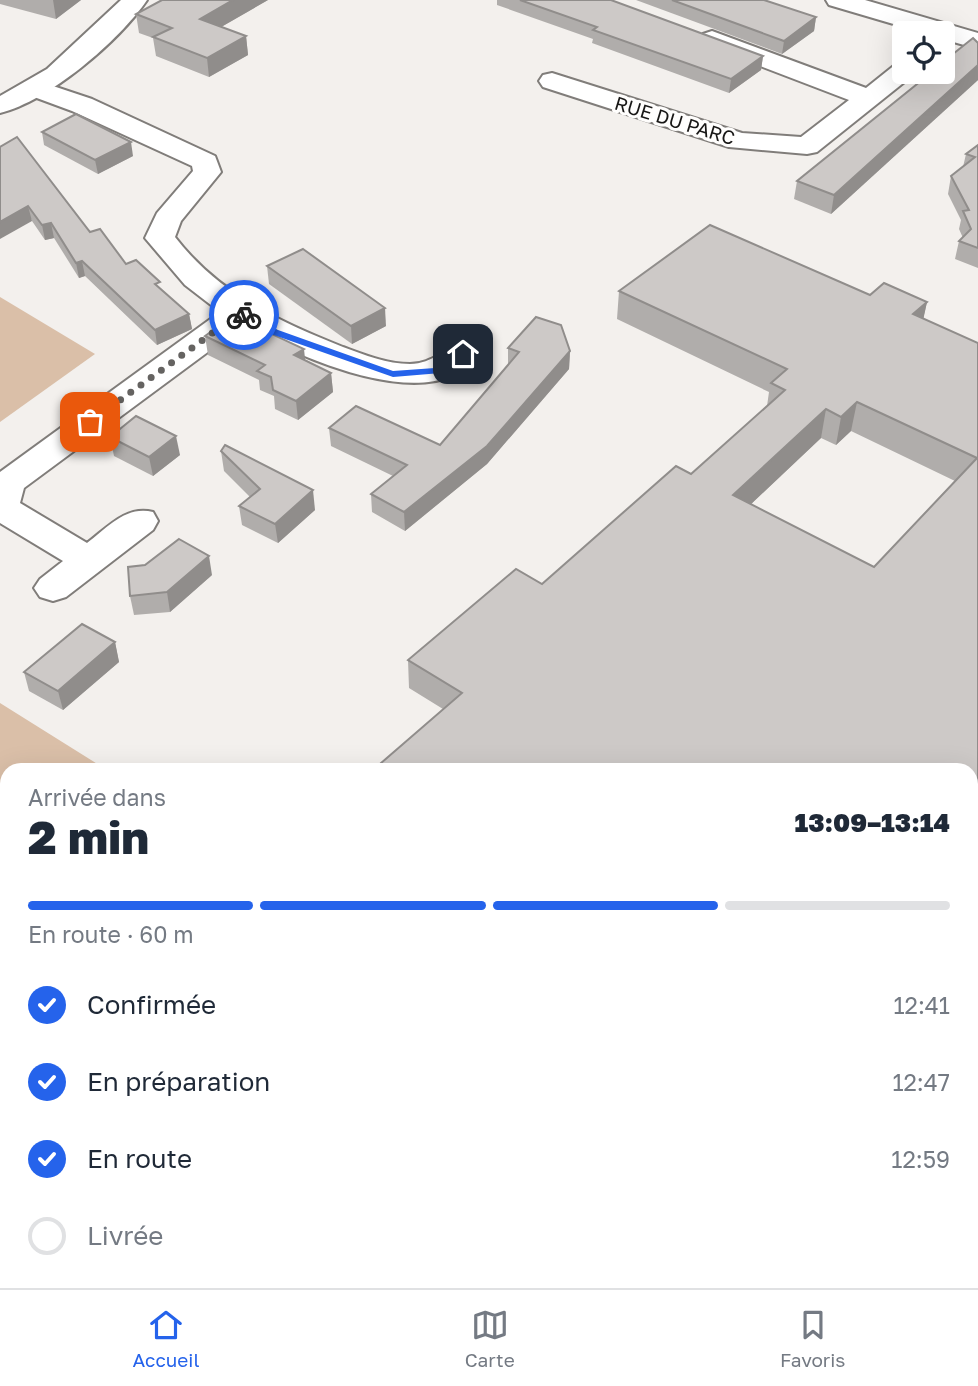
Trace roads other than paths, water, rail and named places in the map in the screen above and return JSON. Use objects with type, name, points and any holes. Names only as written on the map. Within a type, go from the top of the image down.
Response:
[{"type":"street","points":[[0,105],[35,88],[69,64],[135,0]]},
{"type":"street","points":[[838,0],[902,21]]},
{"type":"street","points":[[688,30],[869,98]]},
{"type":"street","points":[[955,37],[978,41]]},
{"type":"street","name":"RUE DU PARC","points":[[552,81],[739,141],[807,146],[892,80]]},
{"type":"street","points":[[35,88],[82,105],[205,162],[207,172],[167,219],[160,238],[190,274],[240,313],[275,332],[393,374],[437,370],[463,354]]},
{"type":"street","points":[[88,560],[1,508],[8,483],[240,313]]},
{"type":"street","points":[[52,588],[140,521]]}]
